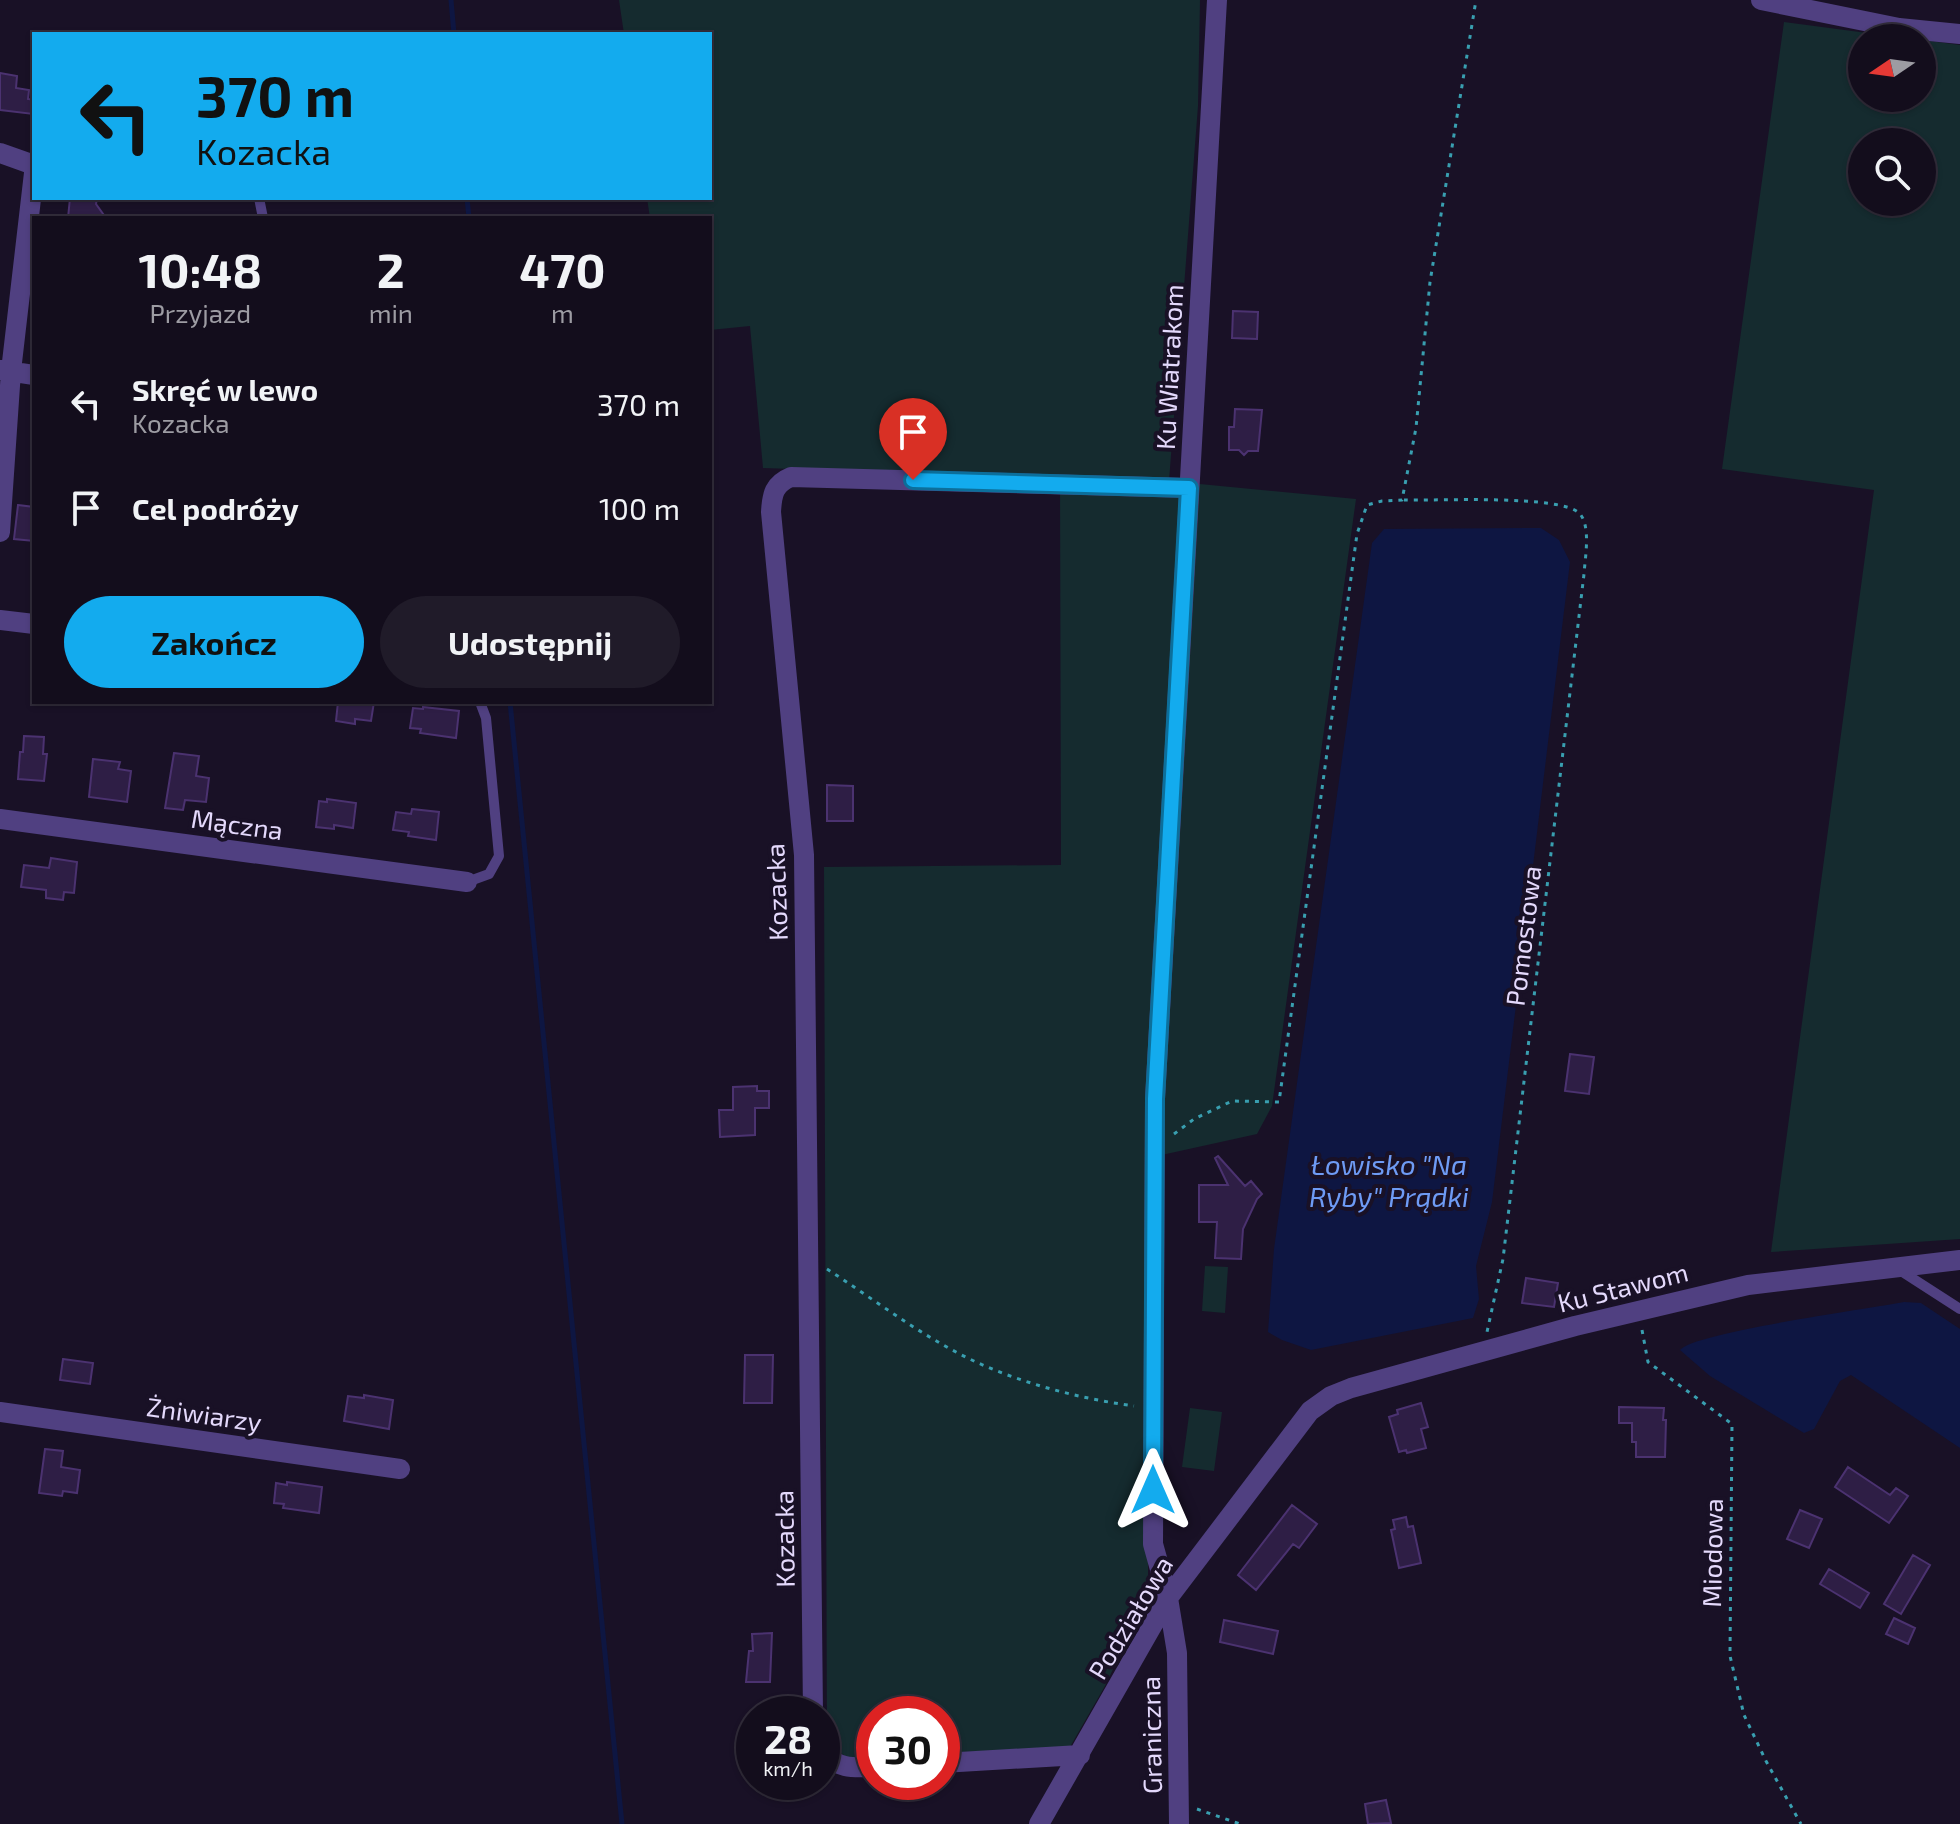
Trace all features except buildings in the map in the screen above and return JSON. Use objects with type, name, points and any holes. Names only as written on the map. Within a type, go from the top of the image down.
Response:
[{"type":"street","name":"Ku Wiatrakom","points":[[1168,1598],[1153,1544],[1155,1083],[1217,0]]},
{"type":"street","points":[[1761,0],[1899,28],[1960,34]]},
{"type":"street","points":[[0,153],[32,164]]},
{"type":"street","points":[[0,532],[6,370],[32,187]]},
{"type":"street","points":[[6,370],[32,375]]},
{"type":"street","name":"Kozacka","points":[[813,1696],[804,855],[771,512],[774,489],[791,477],[1189,488]]},
{"type":"street","points":[[0,620],[32,624]]},
{"type":"street","name":"Mączna","points":[[0,819],[467,882]]},
{"type":"street","name":"Ku Stawom","points":[[1310,1411],[1331,1396],[1351,1388],[1482,1351],[1748,1285],[1960,1260]]},
{"type":"street","name":"Podziałowa","points":[[1039,1824],[1168,1598],[1310,1411]]},
{"type":"street","name":"Żniwiarzy","points":[[0,1412],[400,1469]]},
{"type":"street","name":"Graniczna","points":[[1168,1598],[1177,1653],[1179,1824]]},
{"type":"street","points":[[960,1762],[1080,1755]]},
{"type":"lane","points":[[467,882],[489,874],[499,856],[486,718],[481,704]]},
{"type":"lane","points":[[1895,1268],[1960,1309]]},
{"type":"path","points":[[1154,1148],[1194,1119],[1232,1101],[1279,1102],[1357,534],[1367,505],[1402,500],[1416,428],[1433,267],[1476,0]]},
{"type":"path","name":"Pomostowa","points":[[1402,500],[1530,501],[1567,506],[1579,513],[1585,524],[1584,574],[1503,1259],[1482,1351]]},
{"type":"path","points":[[808,1257],[941,1342],[984,1365],[1093,1400],[1154,1409]]},
{"type":"path","name":"Miodowa","points":[[1639,1311],[1648,1362],[1732,1424],[1730,1656],[1744,1715],[1801,1824]]},
{"type":"path","points":[[1178,1803],[1240,1824]]},
{"type":"green space","points":[[619,0],[1200,0],[1198,106],[1169,481],[1356,499],[1272,1106],[1257,1134],[1148,1158],[1148,1596],[1105,1686],[1070,1747],[960,1752],[960,1696],[856,1696],[856,1758],[847,1758],[840,1752],[840,1696],[827,1696],[824,867],[1061,865],[1060,478],[763,468],[750,326],[712,330],[712,216],[650,216],[647,200],[712,200],[712,32],[624,32]]},
{"type":"green space","points":[[1784,22],[1848,30],[1848,112],[1936,112],[1936,42],[1960,45],[1960,1239],[1771,1252],[1874,490],[1722,469]]},
{"type":"green space","points":[[1205,1266],[1228,1267],[1225,1313],[1202,1311]]},
{"type":"green space","points":[[1190,1408],[1222,1412],[1214,1471],[1182,1467]]},
{"type":"water","name":"Łowisko \"Na Ryby\" Prądki","points":[[1541,528],[1559,540],[1570,562],[1492,1202],[1476,1266],[1479,1299],[1473,1318],[1311,1350],[1268,1332],[1274,1249],[1372,543],[1384,529]]},
{"type":"water","points":[[1904,1302],[1921,1303],[1960,1329],[1960,1448],[1851,1375],[1840,1381],[1814,1429],[1804,1433],[1710,1376],[1680,1350],[1692,1343],[1748,1329]]},
{"type":"waterway","points":[[451,0],[454,32]]},
{"type":"waterway","points":[[467,200],[469,216]]},
{"type":"waterway","points":[[510,704],[622,1824]]},
{"type":"route","points":[[913,480],[1189,488],[1155,1099],[1153,1490]]}]
